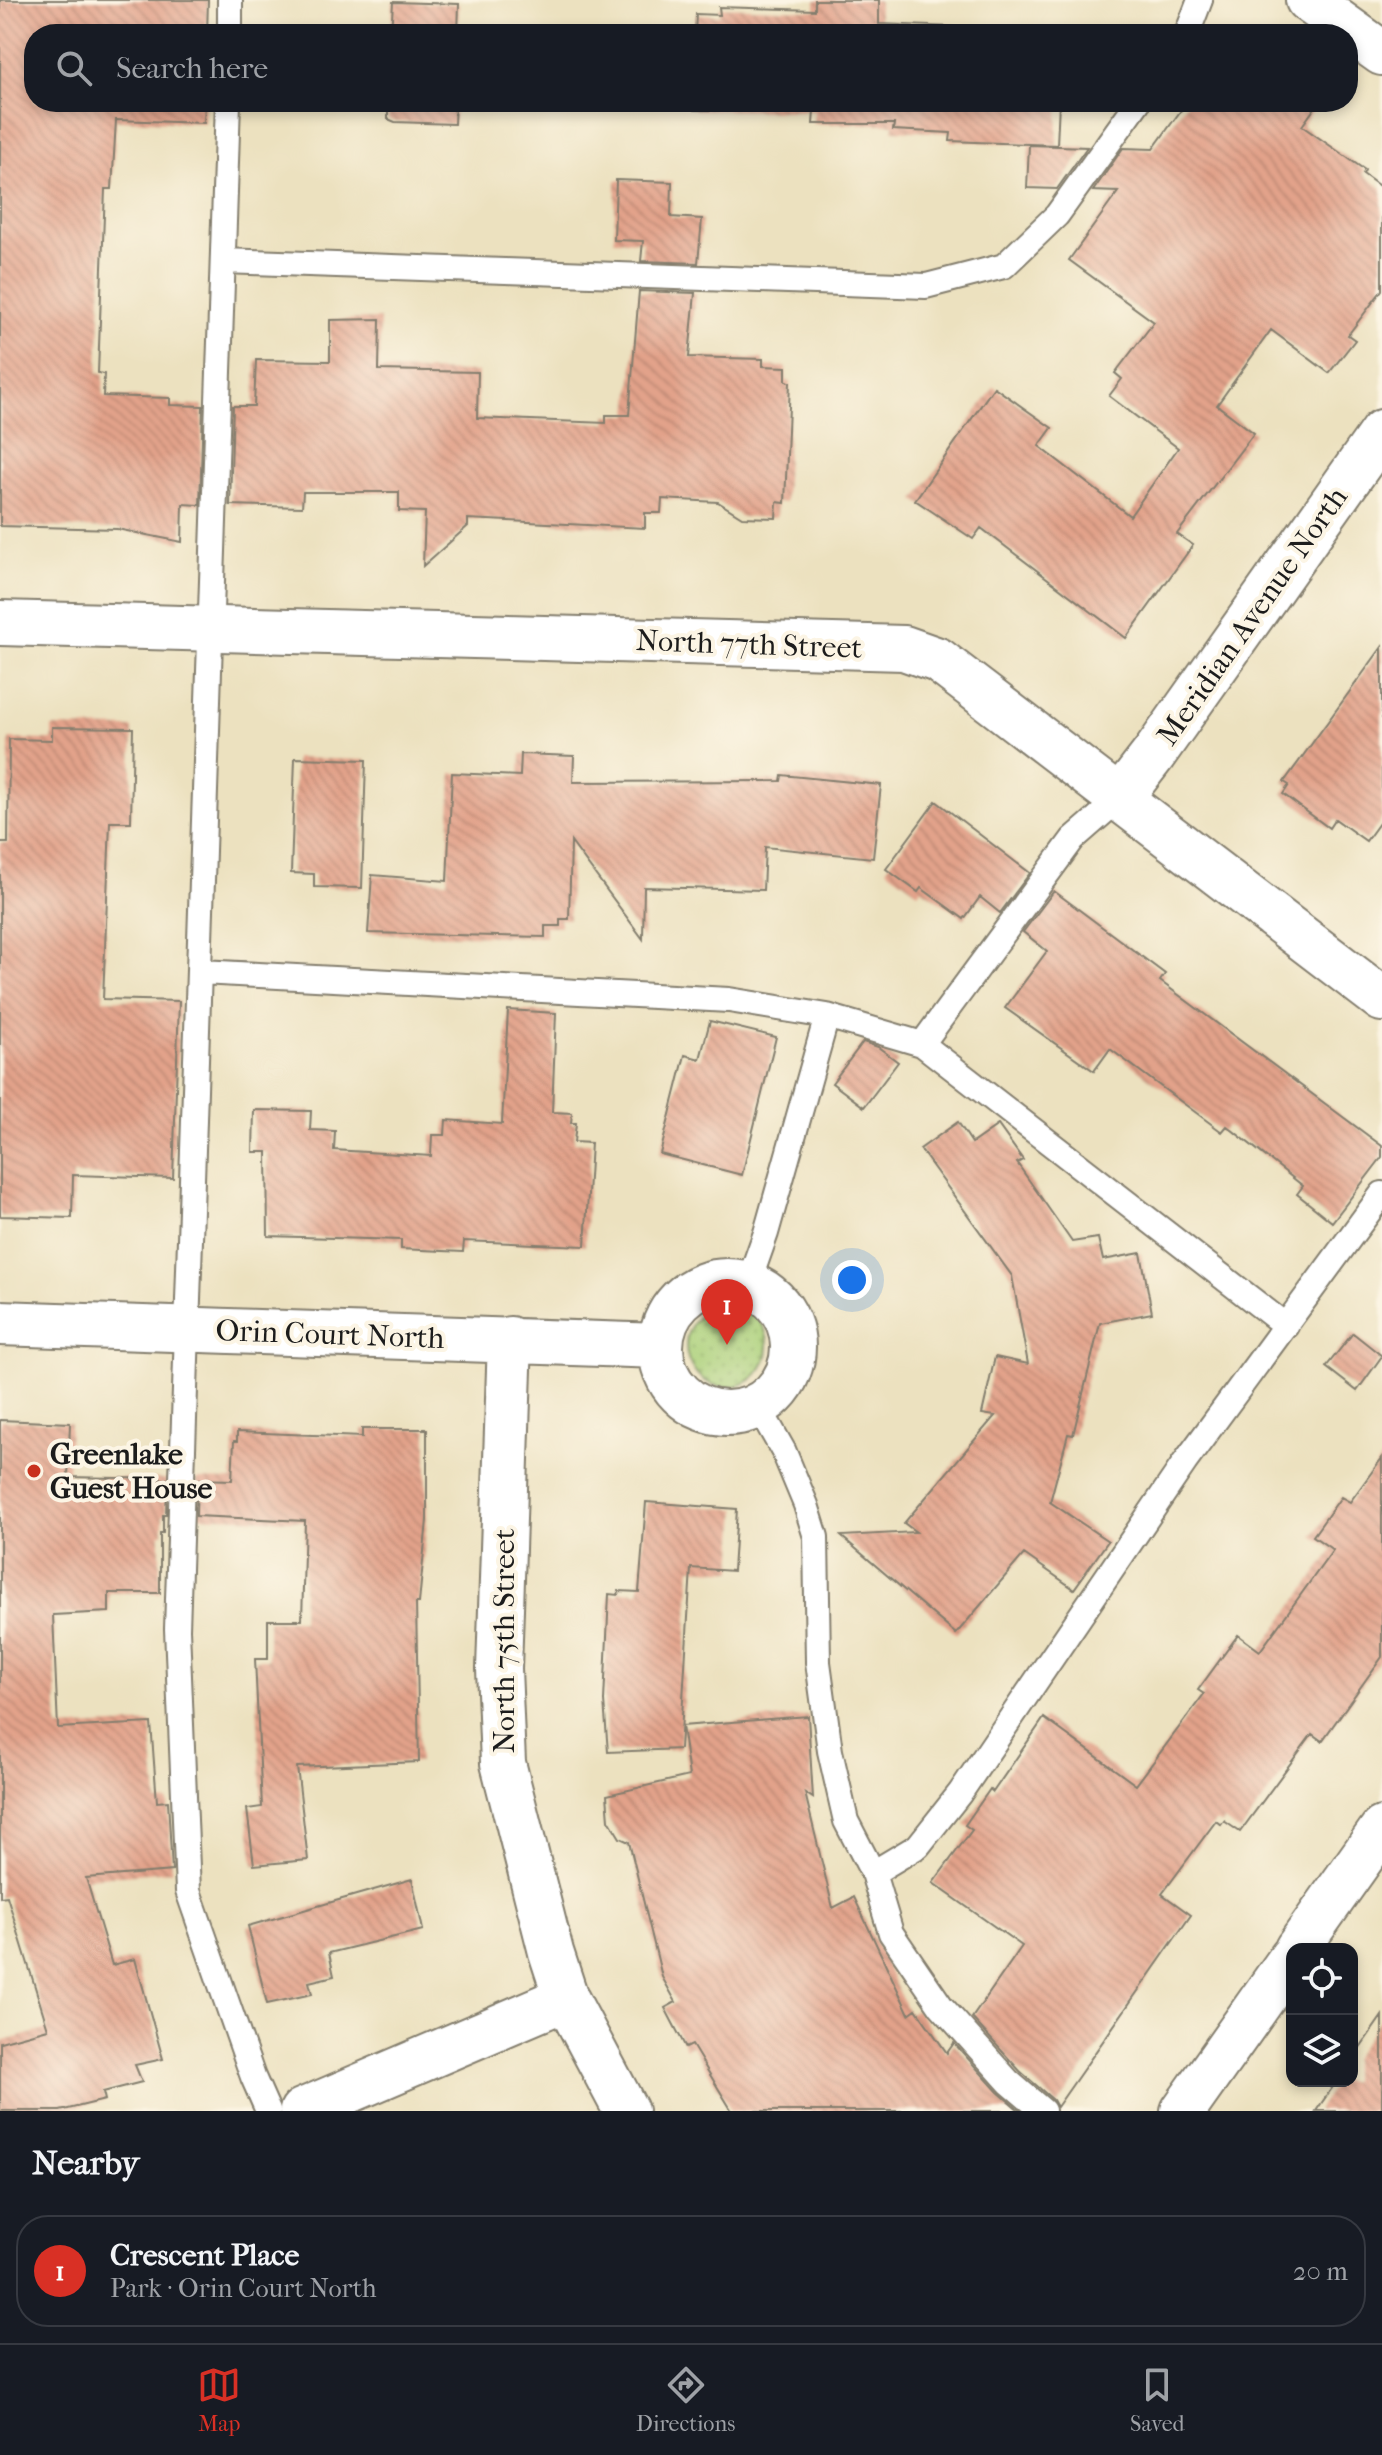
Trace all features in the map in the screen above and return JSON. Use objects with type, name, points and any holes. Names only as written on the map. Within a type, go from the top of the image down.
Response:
[{"type":"street","points":[[1308,0],[1342,24]]},
{"type":"street","points":[[1358,36],[1382,53]]},
{"type":"street","name":"Meridian Avenue North","points":[[1120,798],[1382,432]]},
{"type":"street","name":"North 77th Street","points":[[0,623],[904,648],[938,660],[1382,999]]},
{"type":"street","points":[[726,1280],[748,1284],[767,1293],[782,1309],[791,1327],[794,1348],[791,1369],[780,1388],[758,1406],[722,1414],[701,1408],[682,1396],[669,1378],[660,1346],[670,1314],[684,1296],[704,1285],[726,1280]]},
{"type":"street","name":"Orin Court North","points":[[0,1323],[660,1346]]},
{"type":"street","name":"North 75th Street","points":[[510,1339],[499,1669],[503,1763],[551,1952],[566,1998],[626,2111]]},
{"type":"street","points":[[1301,1943],[1382,1829]]},
{"type":"street","points":[[1183,2111],[1286,1965]]},
{"type":"street","points":[[302,2111],[566,1998]]},
{"type":"lane","points":[[230,0],[230,24]]},
{"type":"lane","points":[[1191,24],[1200,0]]},
{"type":"lane","points":[[228,112],[177,1629],[188,1891],[253,2077],[268,2111]]},
{"type":"lane","points":[[223,261],[926,286],[1004,266],[1057,215],[1131,112]]},
{"type":"lane","points":[[922,1044],[1073,839],[1120,798]]},
{"type":"lane","points":[[201,972],[729,1000],[827,1016],[922,1044],[1286,1326]]},
{"type":"lane","points":[[748,1284],[766,1233],[827,1016]]},
{"type":"lane","points":[[873,1873],[918,1846],[960,1793],[1185,1462],[1382,1194]]},
{"type":"lane","points":[[758,1406],[784,1452],[816,1537],[818,1662],[830,1751],[846,1821],[873,1873],[891,1933],[941,2006],[1009,2082],[1043,2111]]},
{"type":"green space","points":[[727,1305],[743,1308],[756,1317],[765,1330],[768,1346],[765,1362],[756,1375],[743,1384],[727,1387],[711,1384],[698,1375],[689,1362],[686,1346],[689,1330],[698,1317],[711,1308]]},
{"type":"building","points":[[0,0],[208,0],[207,24],[24,24],[24,112],[205,112],[204,123],[116,120],[112,189],[105,189],[98,373],[104,374],[103,396],[170,398],[170,405],[203,406],[200,505],[183,504],[182,542],[117,529],[0,526]]},
{"type":"building","points":[[815,0],[879,0],[879,24],[696,24],[696,14],[720,15],[719,7],[815,10]]},
{"type":"building","points":[[393,2],[459,4],[458,24],[392,24]]},
{"type":"building","points":[[388,112],[455,112],[454,124],[395,122],[388,119]]},
{"type":"building","points":[[814,112],[1059,112],[1057,145],[950,141],[951,133],[893,130],[894,124],[813,124]]},
{"type":"building","points":[[1180,112],[1312,112],[1302,126],[1365,170],[1363,174],[1382,188],[1382,290],[1348,335],[1355,340],[1329,373],[1271,330],[1217,405],[1254,433],[1177,534],[1193,545],[1126,638],[981,528],[973,539],[915,500],[994,387],[1052,428],[1039,446],[1130,516],[1178,448],[1109,396],[1122,379],[1115,373],[1154,322],[1069,260],[1118,192],[1093,191],[1123,148],[1153,149]]},
{"type":"building","points":[[1029,145],[1087,147],[1057,189],[1027,188]]},
{"type":"building","points":[[616,180],[672,182],[671,217],[702,219],[698,263],[641,261],[643,241],[614,240]]},
{"type":"building","points":[[639,291],[695,293],[689,357],[763,359],[763,366],[786,367],[786,381],[790,382],[785,503],[777,502],[776,518],[742,517],[718,502],[662,499],[661,513],[645,513],[645,528],[468,519],[468,526],[423,566],[425,512],[399,511],[399,492],[303,492],[302,507],[230,505],[233,406],[254,406],[256,360],[330,361],[330,320],[380,319],[379,370],[478,372],[477,418],[606,423],[606,415],[629,415]]},
{"type":"building","points":[[1382,647],[1382,819],[1366,841],[1335,819],[1329,828],[1283,794],[1289,785],[1284,782]]},
{"type":"building","points":[[52,727],[133,728],[131,822],[110,822],[103,999],[179,1001],[173,1178],[73,1175],[72,1218],[0,1216],[0,843],[8,843],[9,739],[52,740]]},
{"type":"building","points":[[521,754],[574,756],[573,782],[781,781],[782,775],[881,785],[873,858],[765,847],[763,890],[644,887],[643,939],[571,842],[569,919],[560,919],[560,926],[545,926],[545,937],[368,933],[372,875],[447,881],[452,773],[520,776]]},
{"type":"building","points":[[295,758],[366,760],[362,888],[314,887],[314,874],[291,873]]},
{"type":"building","points":[[936,801],[1030,873],[1000,913],[980,897],[964,919],[921,888],[918,892],[886,869]]},
{"type":"building","points":[[1054,891],[1165,974],[1160,981],[1382,1146],[1382,1157],[1332,1222],[1297,1194],[1303,1186],[1227,1126],[1222,1132],[1110,1049],[1094,1071],[1005,1008],[1047,951],[1023,932]]},
{"type":"building","points":[[508,1010],[556,1013],[552,1112],[572,1113],[571,1123],[576,1123],[574,1142],[591,1143],[585,1246],[464,1241],[463,1252],[401,1249],[401,1240],[268,1236],[267,1152],[253,1152],[254,1110],[311,1111],[310,1130],[335,1131],[334,1150],[431,1156],[432,1135],[445,1135],[446,1120],[502,1124]]},
{"type":"building","points":[[710,1021],[776,1037],[742,1175],[660,1154],[685,1055],[700,1059]]},
{"type":"building","points":[[863,1042],[878,1047],[898,1062],[864,1107],[832,1083]]},
{"type":"building","points":[[958,1122],[972,1143],[998,1125],[1023,1160],[1017,1163],[1072,1242],[1098,1238],[1103,1260],[1141,1253],[1152,1313],[1100,1323],[1073,1435],[1068,1434],[1050,1502],[1108,1541],[1074,1589],[1024,1554],[956,1634],[841,1536],[916,1532],[904,1523],[995,1416],[982,1414],[995,1357],[1028,1364],[1012,1276],[920,1149]]},
{"type":"building","points":[[1353,1333],[1382,1356],[1357,1391],[1326,1367]]},
{"type":"building","points":[[0,1420],[70,1423],[68,1477],[167,1479],[166,1515],[163,1515],[163,1533],[160,1533],[160,1593],[109,1593],[109,1612],[53,1615],[58,1728],[151,1723],[157,1802],[168,1801],[172,1871],[86,1878],[112,1965],[135,1959],[163,2059],[135,2065],[142,2082],[103,2092],[105,2100],[60,2111],[0,2111],[0,2042],[48,2029],[7,1896],[0,1897]]},
{"type":"building","points":[[362,1429],[427,1429],[427,1520],[419,1603],[416,1603],[419,1762],[297,1767],[308,1860],[254,1865],[247,1809],[262,1807],[255,1659],[268,1659],[268,1620],[302,1620],[305,1521],[196,1516],[197,1479],[232,1480],[237,1432],[362,1437]]},
{"type":"building","points":[[1382,1458],[1382,1657],[1322,1741],[1312,1734],[1240,1832],[1224,1821],[1221,1825],[1216,1821],[1162,1894],[1191,1915],[1057,2107],[972,2018],[1022,1946],[933,1883],[972,1830],[965,1825],[990,1789],[993,1792],[1044,1718],[1136,1785],[1204,1694],[1198,1690],[1238,1635],[1260,1651],[1333,1550],[1313,1536],[1341,1497],[1350,1502]]},
{"type":"building","points":[[646,1502],[737,1509],[733,1571],[691,1568],[680,1749],[608,1752],[604,1701],[609,1594],[639,1592]]},
{"type":"building","points":[[808,1716],[813,1798],[805,1793],[833,1908],[854,1897],[909,2014],[916,2009],[947,2053],[954,2043],[998,2092],[1020,2111],[732,2111],[692,2045],[686,2048],[665,2008],[676,2002],[662,1977],[629,1842],[620,1838],[609,1820],[607,1795],[689,1776],[682,1726]]},
{"type":"building","points":[[412,1879],[423,1930],[329,1953],[334,1976],[309,1982],[312,1994],[267,2004],[248,1926]]},
{"type":"building","points":[[1382,2016],[1382,2111],[1316,2111],[1333,2087],[1358,2087],[1358,2050]]},
{"type":"place","name":"Crescent Place","points":[[727,1345]]},
{"type":"place","name":"Greenlake Guest House","points":[[34,1471]]}]
